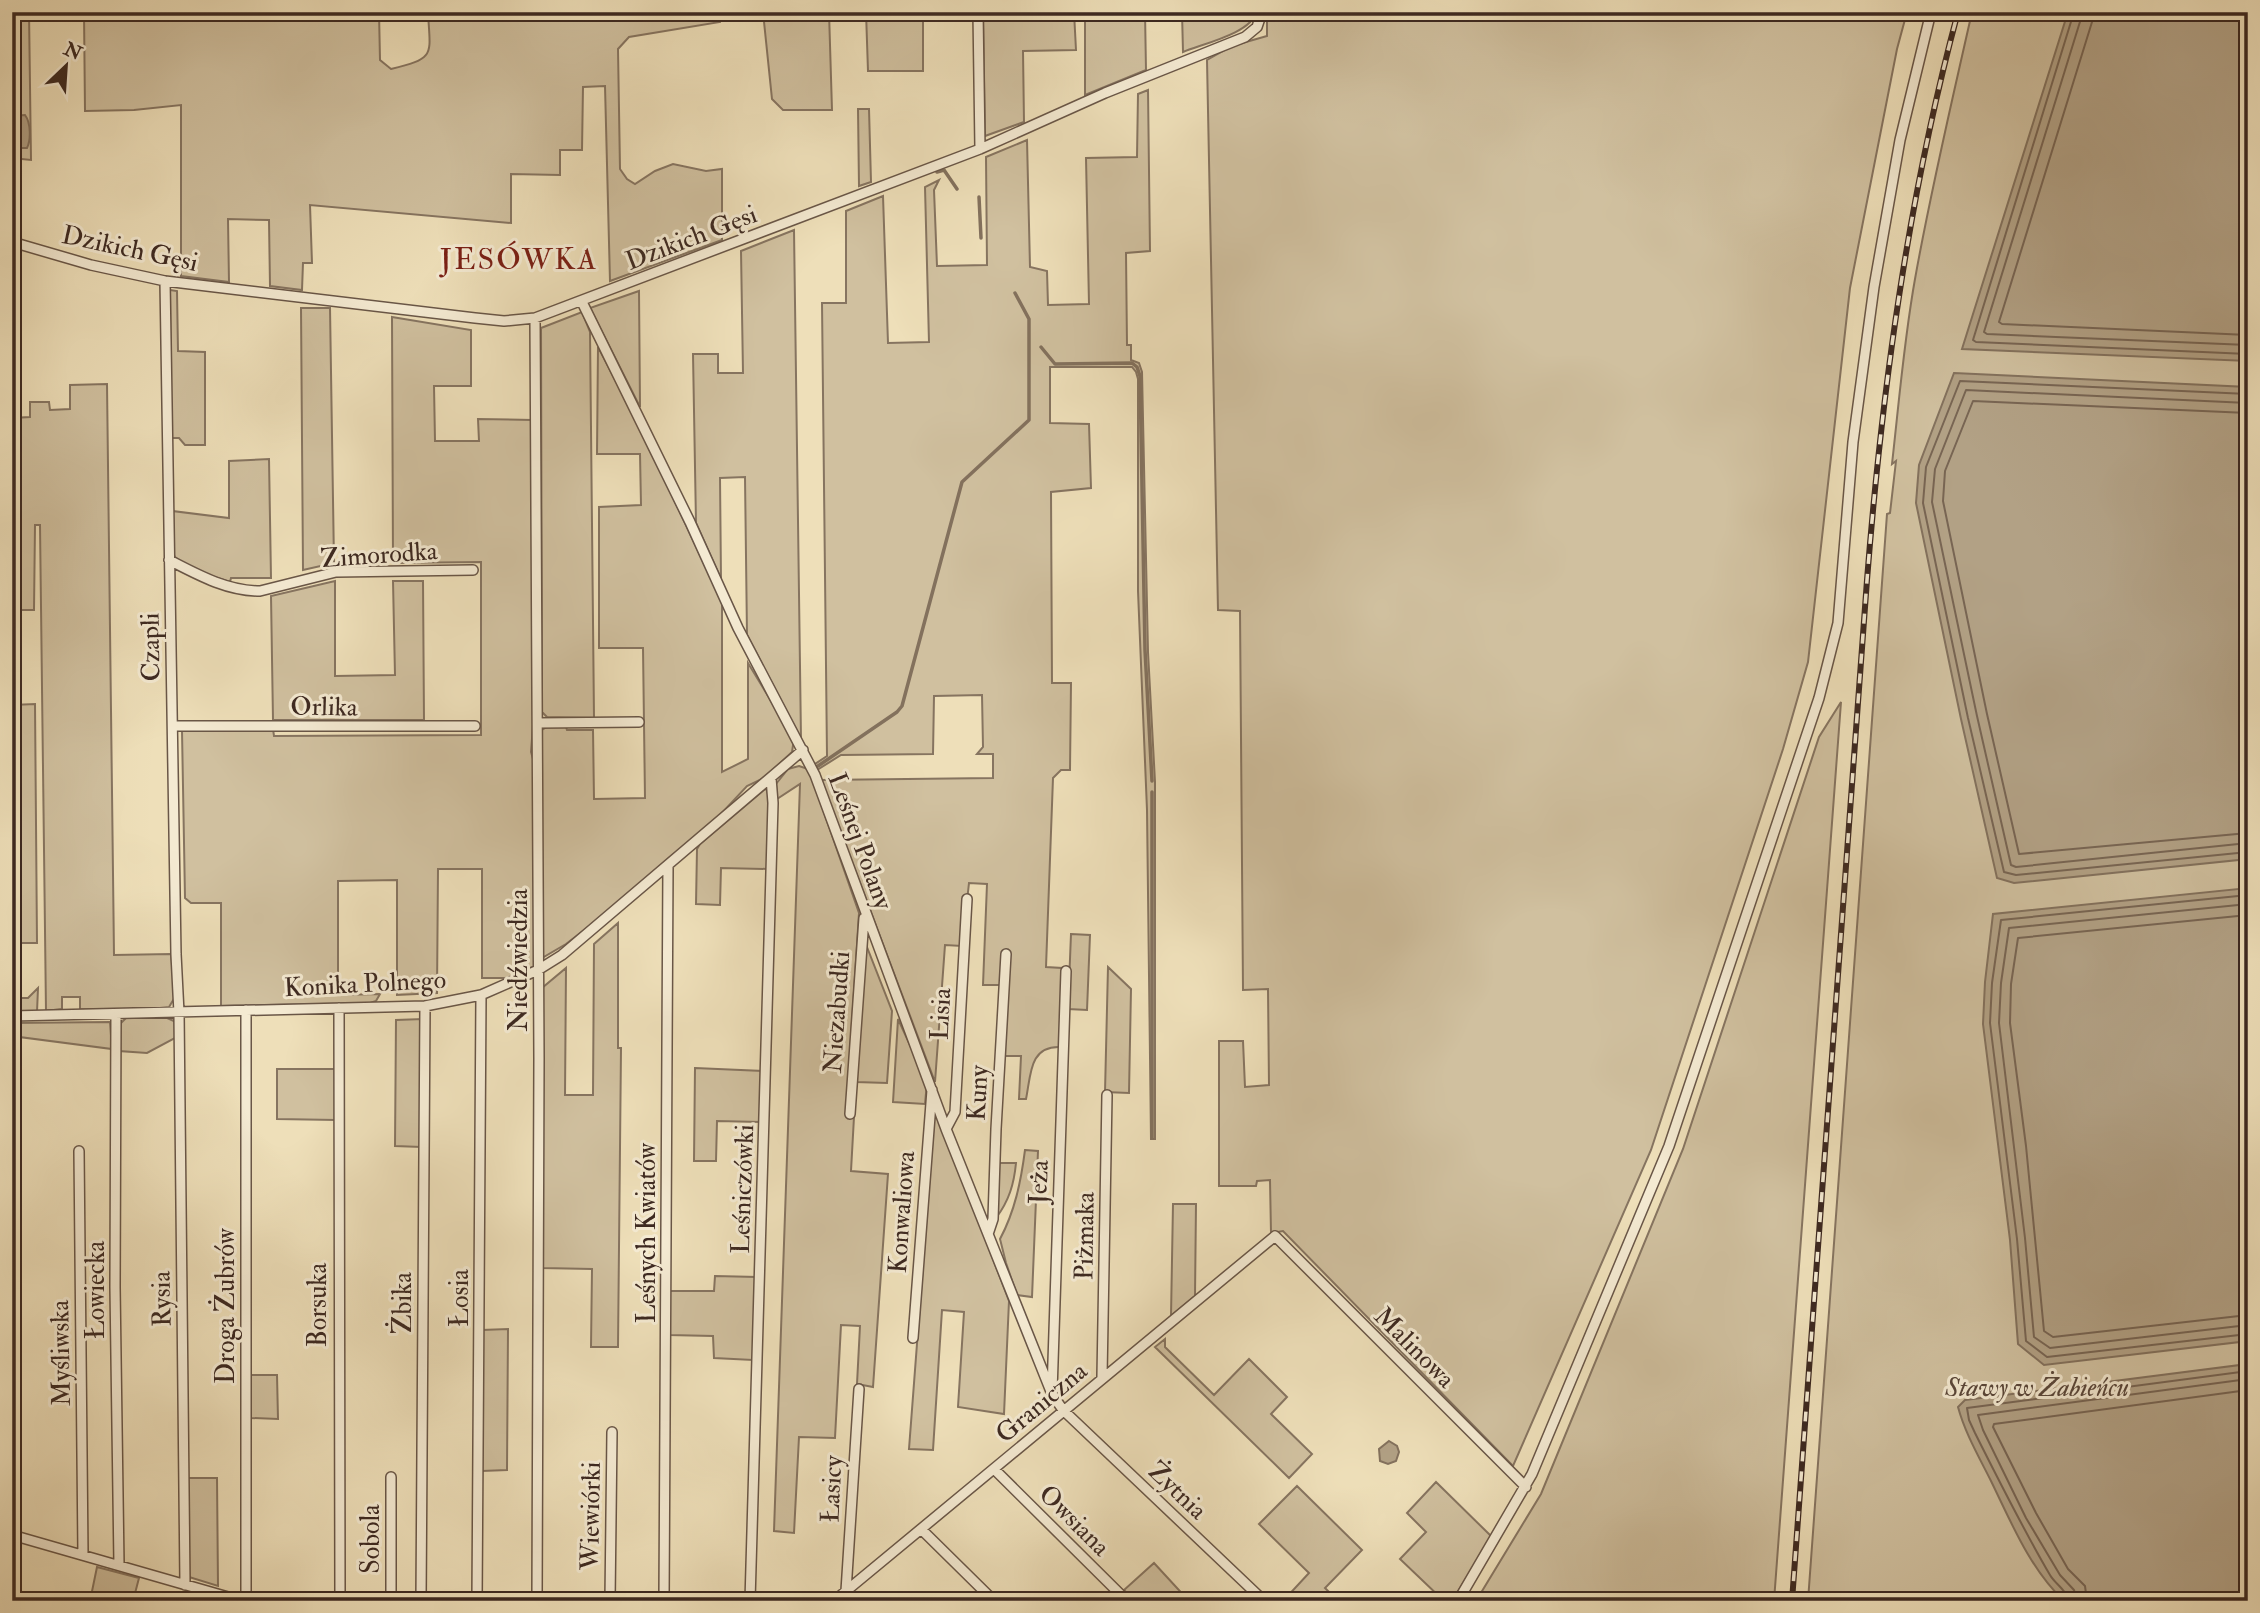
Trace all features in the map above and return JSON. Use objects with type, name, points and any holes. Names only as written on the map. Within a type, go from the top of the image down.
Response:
[{"type":"street","points":[[978,12],[980,149]]},
{"type":"street","name":"Dzikich Gęsi","points":[[12,242],[92,265],[165,281],[505,321],[535,318],[980,149],[1105,93],[1245,37],[1257,27],[1262,12]]},
{"type":"street","points":[[1458,1601],[1526,1487],[1669,1146],[1819,698],[1838,623],[1853,442],[1874,287],[1900,140],[1931,12]]},
{"type":"street","name":"Czapli","points":[[165,281],[179,1013]]},
{"type":"street","name":"Leśnej Polany","points":[[582,302],[685,510],[701,550],[755,662],[815,775],[946,1129],[1052,1394],[1063,1410]]},
{"type":"street","name":"Niedźwiedzia","points":[[535,318],[538,723],[537,1601]]},
{"type":"street","name":"Zimorodka","points":[[169,560],[232,588],[248,591],[260,591],[336,572],[472,570]]},
{"type":"street","points":[[538,723],[639,722]]},
{"type":"street","name":"Orlika","points":[[173,726],[475,726]]},
{"type":"street","name":"Konika Polnego","points":[[12,1016],[425,1006],[481,995],[538,970],[562,955],[803,750]]},
{"type":"street","name":"Leśniczówki","points":[[751,1601],[774,803],[771,778]]},
{"type":"street","name":"Leśnych Kwiatów","points":[[664,1601],[668,865]]},
{"type":"street","name":"Lisia","points":[[946,1129],[955,1112],[967,899]]},
{"type":"street","name":"Niezabudki","points":[[850,1114],[864,913]]},
{"type":"street","name":"Kuny","points":[[988,1234],[993,1219],[1006,954]]},
{"type":"street","name":"Jeża","points":[[1052,1394],[1066,971]]},
{"type":"street","name":"Łosia","points":[[477,1601],[481,995]]},
{"type":"street","name":"Żbika","points":[[421,1601],[425,1006]]},
{"type":"street","name":"Borsuka","points":[[339,1008],[340,1601]]},
{"type":"street","name":"Droga Żubrów","points":[[244,1601],[246,1010]]},
{"type":"street","name":"Rysia","points":[[179,1013],[186,1585]]},
{"type":"street","name":"Łowiecka","points":[[116,1014],[115,1287],[119,1565]]},
{"type":"street","name":"Konwaliowa","points":[[913,1338],[933,1088]]},
{"type":"street","name":"Piżmaka","points":[[1102,1377],[1107,1095]]},
{"type":"street","name":"Myśliwska","points":[[79,1151],[83,1555]]},
{"type":"street","name":"Malinowa","points":[[1275,1236],[1526,1487]]},
{"type":"street","name":"Graniczna","points":[[834,1601],[1275,1236]]},
{"type":"street","name":"Łasicy","points":[[846,1591],[859,1390]]},
{"type":"street","name":"Żytnia","points":[[1063,1410],[1264,1601]]},
{"type":"street","name":"Wiewiórki","points":[[610,1601],[612,1433]]},
{"type":"street","name":"Owsiana","points":[[994,1469],[1127,1601]]},
{"type":"street","name":"Sobola","points":[[391,1477],[391,1601]]},
{"type":"street","points":[[921,1529],[994,1601]]},
{"type":"street","points":[[12,1535],[244,1601]]},
{"type":"green space","points":[[12,12],[29,12],[31,160],[12,158],[12,60],[16,32],[12,31]]},
{"type":"green space","points":[[84,12],[379,12],[380,60],[391,69],[416,61],[428,53],[428,12],[720,12],[720,22],[629,37],[618,49],[620,169],[627,179],[635,184],[655,171],[673,164],[706,171],[722,169],[722,240],[610,281],[605,86],[583,87],[582,150],[560,150],[560,175],[511,174],[511,223],[310,205],[312,263],[303,263],[302,290],[270,286],[269,220],[228,219],[229,282],[181,276],[181,105],[85,111]]},
{"type":"green space","points":[[763,12],[829,12],[832,110],[783,110],[772,99]]},
{"type":"green space","points":[[866,12],[923,12],[923,71],[868,71]]},
{"type":"green space","points":[[983,12],[1074,12],[1076,50],[1023,51],[1024,122],[985,136]]},
{"type":"green space","points":[[1085,12],[1145,12],[1146,70],[1085,95]]},
{"type":"green space","points":[[1182,12],[1256,12],[1246,26],[1236,32],[1183,52]]},
{"type":"green space","points":[[1267,12],[1907,12],[1897,49],[1850,288],[1808,662],[1783,749],[1651,1150],[1513,1466],[1283,1231],[1271,1233],[1270,1180],[1257,1181],[1256,1186],[1219,1186],[1219,1041],[1243,1041],[1245,1087],[1269,1085],[1268,989],[1243,990],[1240,611],[1218,610],[1207,60],[1232,46],[1267,36]]},
{"type":"green space","name":"Stawy w Żabieńcu","points":[[1972,12],[2248,12],[2248,1601],[1808,1601],[1887,514],[1890,513],[1896,461],[1892,464],[1915,279]]},
{"type":"green space","points":[[1148,90],[1150,251],[1126,253],[1127,345],[1131,345],[1131,360],[1139,363],[1142,372],[1148,652],[1155,782],[1155,1139],[1151,1139],[1147,810],[1138,591],[1138,379],[1132,367],[1050,367],[1050,423],[1089,424],[1091,488],[1051,492],[1052,683],[1071,683],[1070,770],[1061,770],[1053,778],[1046,967],[1062,968],[1060,1047],[1042,1051],[1037,1057],[1026,1099],[1019,1099],[1021,1056],[1002,1056],[1002,985],[983,985],[987,884],[969,883],[962,946],[945,945],[935,1082],[821,780],[993,778],[993,754],[977,754],[983,747],[982,695],[934,696],[933,754],[841,755],[817,770],[815,764],[827,756],[822,303],[846,303],[846,211],[883,196],[888,343],[929,342],[925,187],[939,180],[934,190],[937,266],[987,265],[986,157],[1027,140],[1030,267],[1047,271],[1048,305],[1089,304],[1086,158],[1137,157],[1138,94]]},
{"type":"green space","points":[[858,109],[869,109],[871,182],[859,186]]},
{"type":"green space","points":[[794,230],[801,739],[747,635],[745,477],[720,478],[721,579],[696,523],[693,354],[718,354],[718,373],[743,373],[741,251]]},
{"type":"green space","points":[[170,290],[177,291],[178,351],[205,352],[205,445],[185,445],[179,438],[171,438]]},
{"type":"green space","points":[[639,291],[640,407],[590,308]]},
{"type":"green space","points":[[301,308],[330,308],[334,563],[303,570]]},
{"type":"green space","points":[[582,312],[590,332],[594,718],[547,717],[542,712],[541,328]]},
{"type":"green space","points":[[392,317],[471,330],[471,386],[434,386],[435,441],[479,441],[478,419],[532,420],[534,712],[531,752],[535,766],[536,966],[508,978],[482,978],[482,869],[438,869],[437,993],[397,995],[397,880],[338,881],[338,995],[380,994],[376,1001],[221,1006],[221,903],[191,903],[185,898],[182,731],[273,729],[274,736],[481,735],[481,562],[393,563]]},
{"type":"green space","points":[[598,347],[640,427],[722,602],[722,772],[748,759],[748,663],[794,739],[792,752],[764,778],[747,786],[706,830],[671,856],[614,907],[566,944],[542,958],[540,731],[547,727],[593,730],[594,799],[645,798],[643,648],[599,648],[599,507],[641,505],[640,454],[597,454]]},
{"type":"green space","points":[[107,384],[114,955],[171,954],[175,997],[169,1007],[141,1010],[80,1009],[80,997],[62,997],[62,1009],[46,1011],[40,525],[35,525],[34,610],[12,610],[12,418],[30,417],[30,402],[49,402],[50,410],[70,409],[70,385]]},
{"type":"green space","points":[[269,459],[271,578],[231,578],[230,582],[199,571],[177,558],[173,554],[172,511],[229,518],[229,461]]},
{"type":"green space","points":[[335,581],[335,676],[395,675],[393,581],[423,581],[424,720],[273,720],[271,596]]},
{"type":"green space","points":[[1841,702],[1774,1601],[1476,1601],[1541,1494],[1683,1149],[1819,737]]},
{"type":"green space","points":[[35,704],[37,943],[12,943],[12,705]]},
{"type":"green space","points":[[799,766],[808,769],[812,778],[859,913],[846,1116],[854,1117],[851,1171],[888,1174],[873,1387],[857,1384],[860,1326],[841,1325],[835,1438],[799,1437],[794,1533],[774,1531],[800,784],[777,799],[776,784],[788,769]]},
{"type":"green space","points":[[765,789],[770,802],[768,869],[721,868],[720,905],[696,904],[697,849],[700,844]]},
{"type":"green space","points":[[618,923],[618,1048],[621,1048],[618,1347],[591,1347],[592,1269],[542,1268],[542,988],[566,968],[565,1095],[593,1095],[594,944]]},
{"type":"green space","points":[[1071,934],[1090,935],[1087,1010],[1068,1009]]},
{"type":"green space","points":[[865,942],[892,1011],[887,1083],[856,1082]]},
{"type":"green space","points":[[1108,967],[1131,989],[1129,1093],[1105,1092]]},
{"type":"green space","points":[[38,988],[37,1012],[12,1012],[12,998],[28,998]]},
{"type":"green space","points":[[165,1017],[176,1022],[177,1037],[147,1053],[119,1051],[119,1025],[126,1018]]},
{"type":"green space","points":[[423,1019],[421,1147],[395,1146],[396,1020]]},
{"type":"green space","points":[[898,1019],[927,1082],[925,1104],[893,1102]]},
{"type":"green space","points":[[110,1022],[112,1049],[12,1036],[12,1023]]},
{"type":"green space","points":[[695,1068],[763,1071],[761,1122],[717,1121],[716,1161],[694,1161]]},
{"type":"green space","points":[[277,1069],[336,1069],[336,1120],[277,1119]]},
{"type":"green space","points":[[935,1107],[1009,1301],[1004,1414],[958,1407],[964,1312],[942,1310],[933,1450],[909,1449]]},
{"type":"green space","points":[[1025,1150],[1038,1151],[1032,1297],[1017,1295],[1000,1239],[1017,1196]]},
{"type":"green space","points":[[996,1163],[1016,1163],[1010,1192],[996,1218]]},
{"type":"green space","points":[[1173,1204],[1196,1204],[1195,1296],[1171,1316]]},
{"type":"green space","points":[[715,1276],[757,1277],[753,1360],[714,1358],[713,1336],[669,1335],[669,1291],[714,1291]]},
{"type":"green space","points":[[508,1329],[507,1470],[482,1471],[482,1330]]},
{"type":"green space","points":[[1165,1339],[1165,1347],[1214,1395],[1249,1359],[1287,1397],[1271,1414],[1312,1454],[1289,1478],[1155,1347]]},
{"type":"green space","points":[[250,1375],[277,1375],[278,1419],[251,1418]]},
{"type":"green space","points":[[187,1478],[217,1478],[218,1586],[189,1577]]},
{"type":"green space","points":[[1436,1482],[1492,1537],[1452,1601],[1444,1601],[1400,1559],[1426,1532],[1407,1513]]},
{"type":"green space","points":[[1297,1486],[1362,1550],[1325,1588],[1338,1601],[1283,1601],[1309,1573],[1259,1524]]},
{"type":"green space","points":[[1154,1563],[1189,1601],[1134,1601],[1124,1590]]},
{"type":"green space","points":[[97,1567],[139,1578],[133,1601],[90,1601]]},
{"type":"water","points":[[2068,12],[2248,12],[2248,361],[1962,349]]},
{"type":"water","points":[[25,115],[30,132],[27,148],[12,148],[12,116]]},
{"type":"water","points":[[1954,373],[2248,387],[2248,859],[2014,883],[1997,878],[1916,503],[1919,465]]},
{"type":"water","points":[[2248,888],[2248,1341],[2044,1365],[2018,1344],[2010,1240],[1983,1024],[1993,914]]},
{"type":"water","points":[[2248,1364],[2248,1601],[2064,1601],[2041,1575],[2022,1544],[1964,1426],[1958,1407],[1965,1400]]},
{"type":"water","points":[[1389,1441],[1397,1446],[1399,1452],[1396,1461],[1388,1464],[1380,1461],[1379,1449]]},
{"type":"waterway","points":[[937,172],[944,170],[957,189]]},
{"type":"waterway","points":[[979,197],[981,238]]},
{"type":"waterway","points":[[818,766],[902,706],[962,482],[1029,420],[1029,319],[1015,293]]},
{"type":"waterway","points":[[1041,347],[1055,364],[1132,363],[1137,367],[1140,376],[1145,650],[1152,781]]},
{"type":"waterway","points":[[1152,792],[1152,1138]]},
{"type":"railway","points":[[1792,1601],[1873,508],[1889,365],[1911,223],[1940,82],[1958,12]]},
{"type":"district","name":"JESÓWKA","points":[[519,259]]}]
